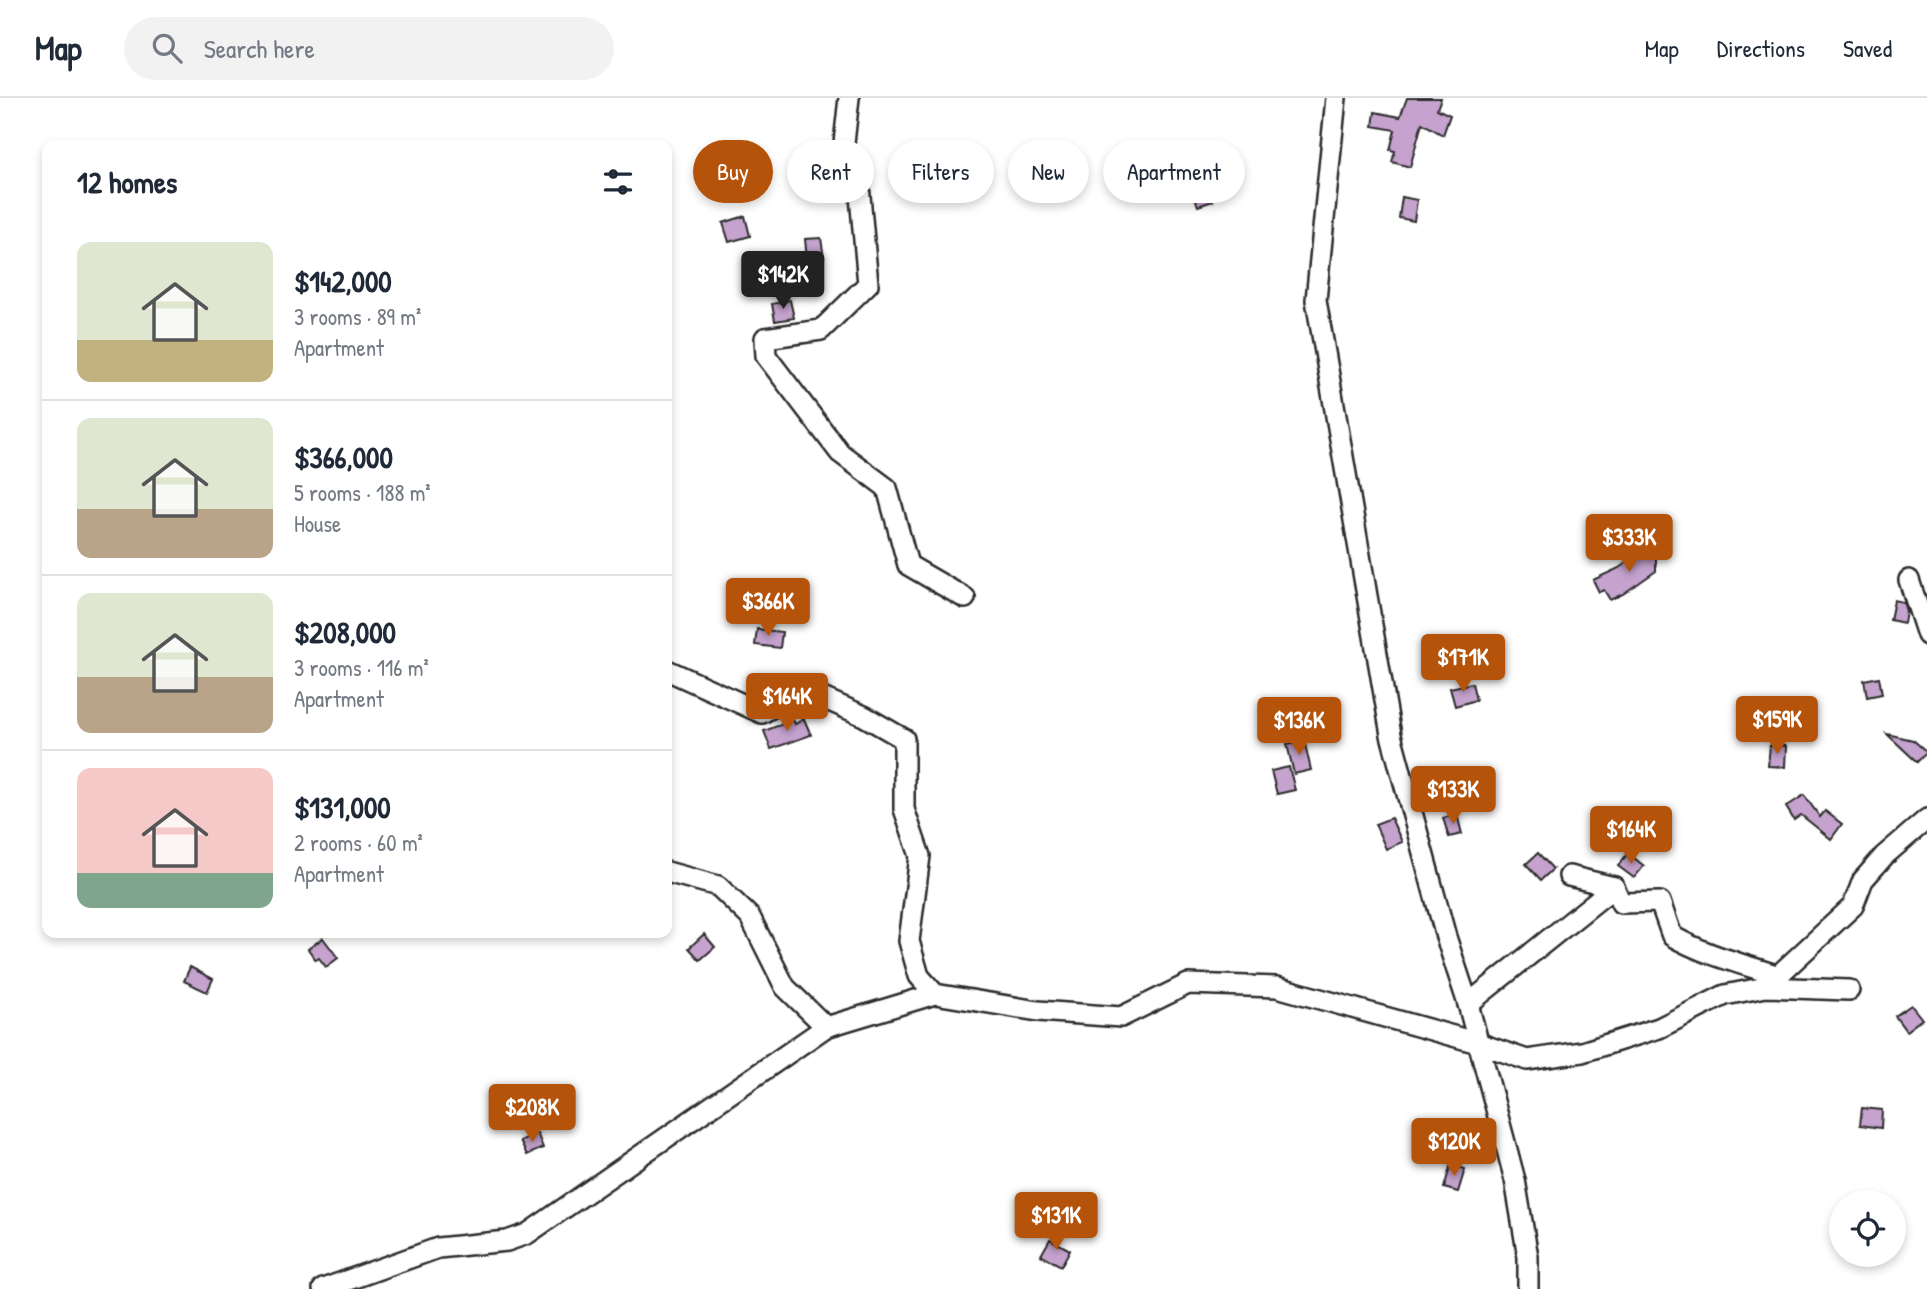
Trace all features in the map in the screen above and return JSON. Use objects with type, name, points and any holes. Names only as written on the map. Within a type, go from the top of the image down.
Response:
[{"type":"street","points":[[849,98],[843,152],[858,174],[868,284],[821,330],[765,338],[766,356],[840,453],[887,488],[908,565],[965,598]]},
{"type":"street","points":[[1336,98],[1316,300],[1391,735],[1515,1180],[1528,1256],[1528,1289]]},
{"type":"street","points":[[1909,580],[1927,635]]},
{"type":"street","points":[[672,672],[762,712],[804,690],[864,716],[904,739],[904,809],[920,856],[909,941],[919,976],[935,994]]},
{"type":"street","points":[[323,1289],[438,1248],[507,1241],[527,1234],[826,1027],[935,994],[1038,1011],[1121,1017],[1188,984],[1262,985],[1478,1043],[1527,1060],[1582,1052],[1659,1028],[1725,995],[1772,982],[1853,906],[1863,880],[1884,856],[1927,819]]},
{"type":"street","points":[[672,873],[718,886],[750,917],[785,987],[826,1027]]},
{"type":"street","points":[[1569,876],[1614,887]]},
{"type":"street","points":[[1468,1004],[1614,887]]},
{"type":"street","points":[[1614,887],[1621,903],[1660,902],[1672,936],[1687,945],[1772,982],[1849,990]]},
{"type":"building","points":[[1407,98],[1441,98],[1437,109],[1450,115],[1443,135],[1422,123],[1410,167],[1392,162],[1395,151],[1390,150],[1395,130],[1373,126],[1375,112],[1400,117]]},
{"type":"building","points":[[1402,197],[1417,200],[1414,221],[1399,218]]},
{"type":"building","points":[[745,216],[750,236],[729,242],[723,223]]},
{"type":"building","points":[[821,238],[824,258],[807,260],[805,239]]},
{"type":"building","points":[[790,300],[794,318],[775,321],[772,304]]},
{"type":"building","points":[[1656,541],[1656,571],[1610,600],[1604,590],[1599,592],[1593,580],[1619,568]]},
{"type":"building","points":[[1894,600],[1903,602],[1906,611],[1904,623],[1890,620]]},
{"type":"building","points":[[757,629],[782,632],[780,648],[755,645]]},
{"type":"building","points":[[1879,677],[1882,694],[1867,697],[1864,680]]},
{"type":"building","points":[[1472,683],[1476,700],[1455,706],[1450,688]]},
{"type":"building","points":[[804,719],[811,735],[771,749],[764,731],[793,720],[795,724]]},
{"type":"building","points":[[1887,734],[1913,740],[1927,752],[1917,762]]},
{"type":"building","points":[[1304,740],[1311,770],[1294,774],[1287,744]]},
{"type":"building","points":[[1770,745],[1786,746],[1785,767],[1768,766]]},
{"type":"building","points":[[1289,767],[1295,790],[1277,794],[1271,771]]},
{"type":"building","points":[[1804,795],[1820,817],[1825,811],[1842,824],[1831,839],[1801,815],[1794,820],[1786,807]]},
{"type":"building","points":[[1457,814],[1462,834],[1449,837],[1443,818]]},
{"type":"building","points":[[1391,818],[1402,842],[1386,849],[1375,824]]},
{"type":"building","points":[[1538,853],[1553,869],[1541,880],[1526,864]]},
{"type":"building","points":[[1628,853],[1644,866],[1634,878],[1618,866]]},
{"type":"building","points":[[704,934],[715,947],[700,960],[689,948]]},
{"type":"building","points":[[323,938],[338,958],[326,967],[319,958],[316,960],[308,949]]},
{"type":"building","points":[[190,967],[213,979],[207,992],[184,981]]},
{"type":"building","points":[[1911,1005],[1922,1019],[1906,1031],[1895,1016]]},
{"type":"building","points":[[1862,1108],[1882,1110],[1881,1128],[1860,1125]]},
{"type":"building","points":[[537,1133],[543,1148],[527,1155],[520,1141]]},
{"type":"building","points":[[1451,1164],[1465,1169],[1458,1192],[1444,1188]]},
{"type":"building","points":[[1050,1239],[1070,1250],[1061,1266],[1041,1255]]}]
